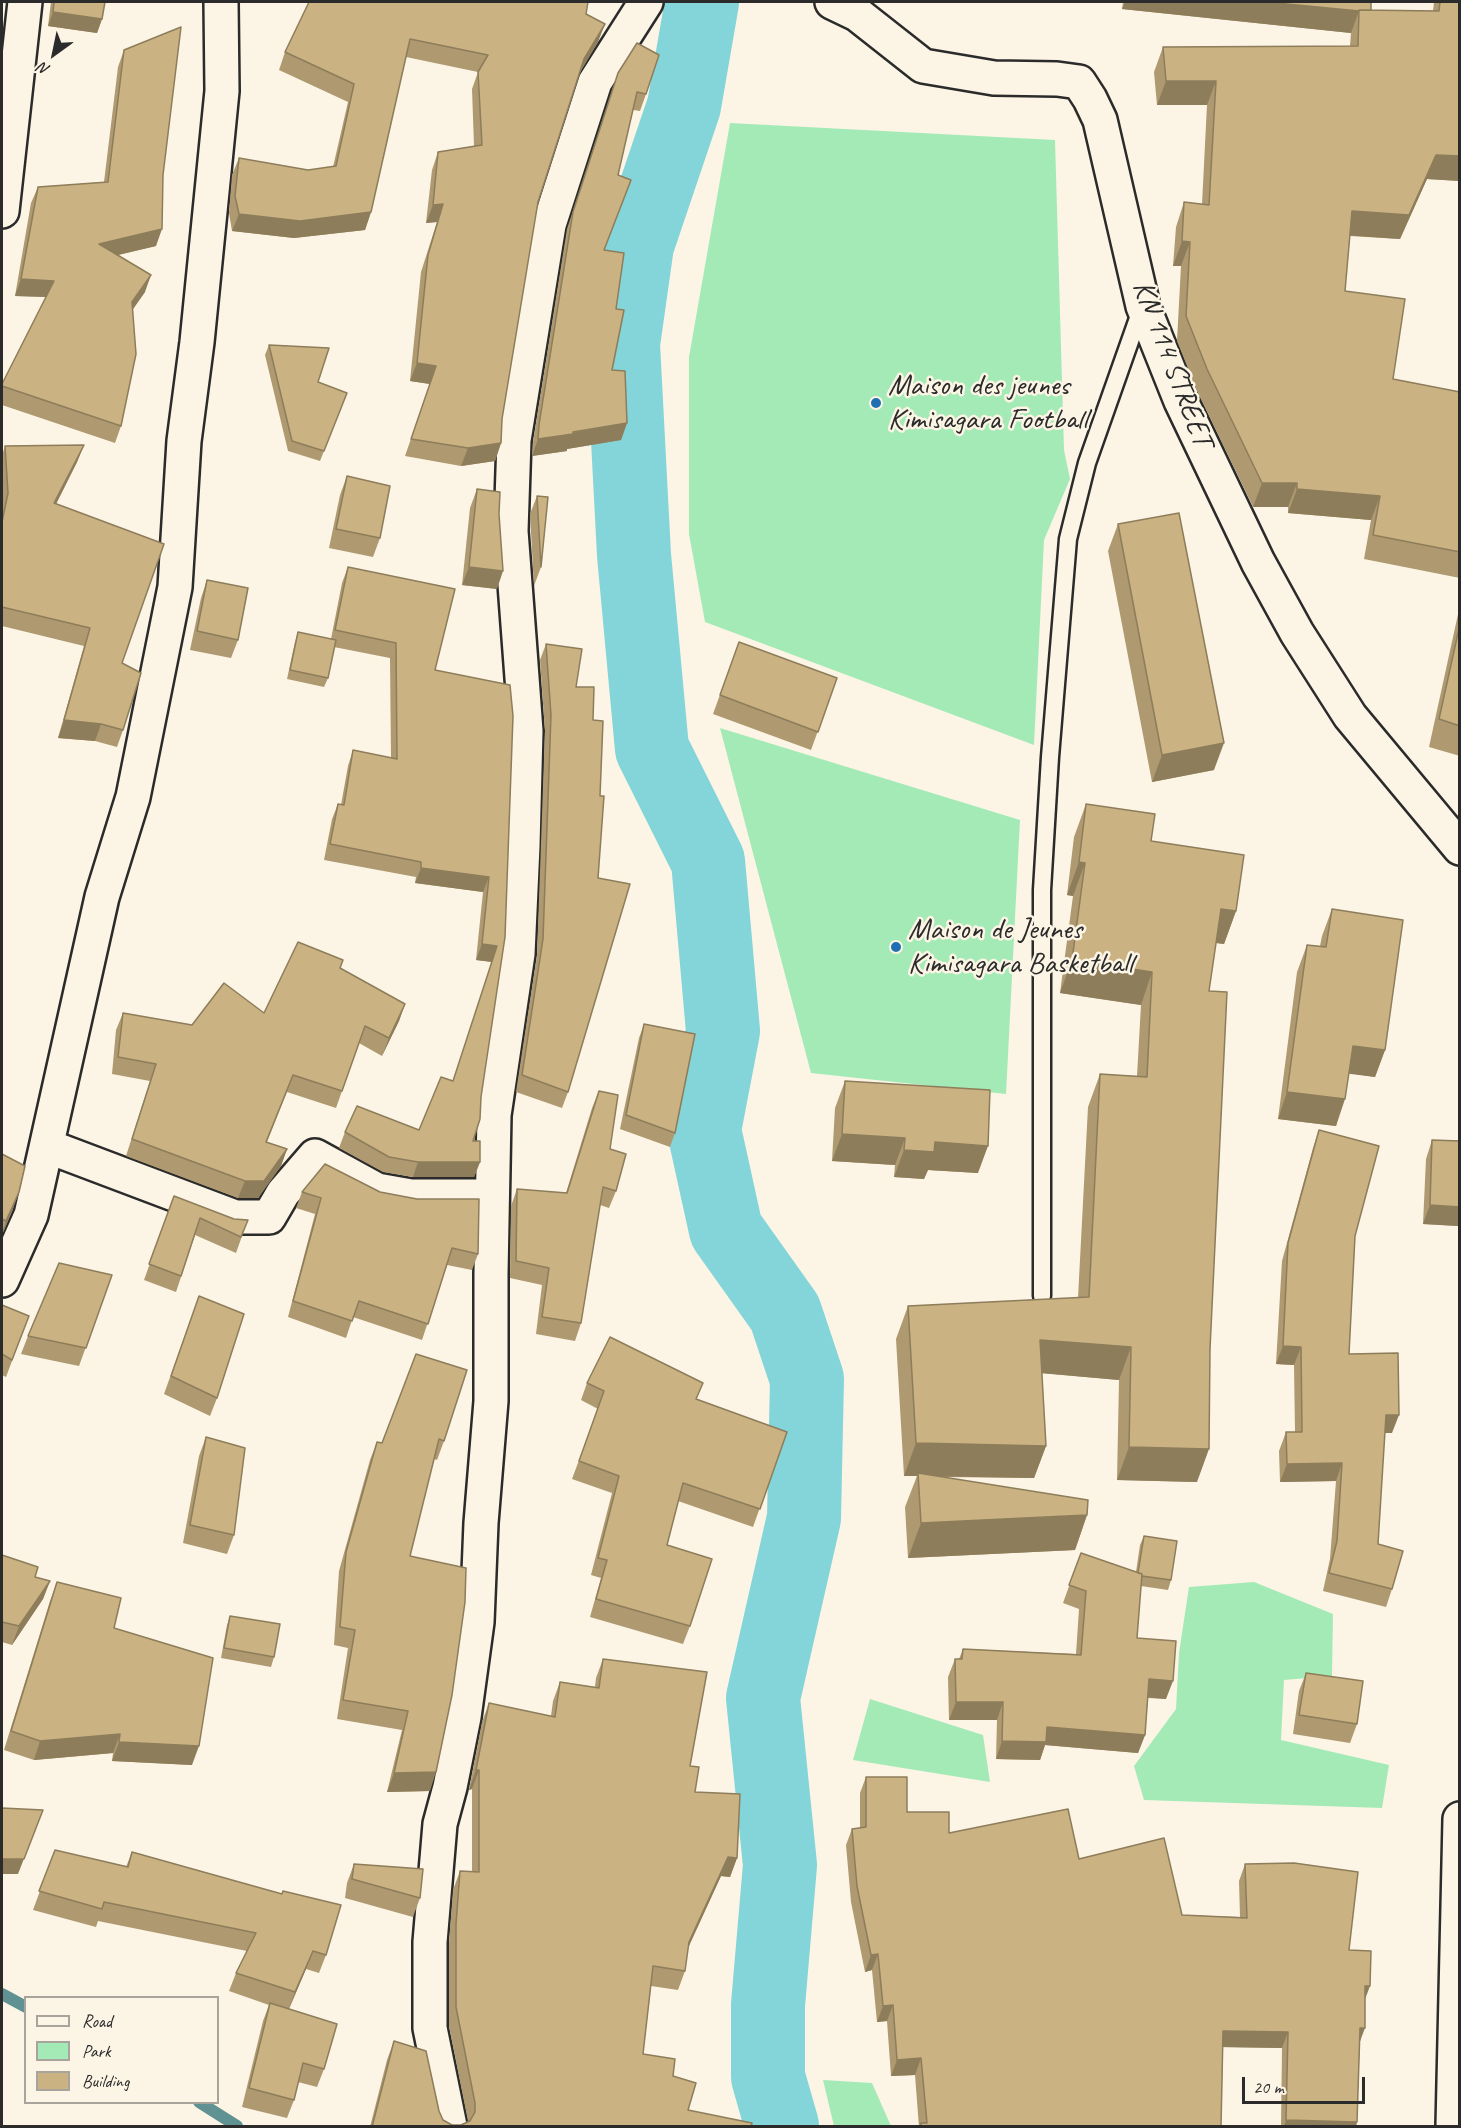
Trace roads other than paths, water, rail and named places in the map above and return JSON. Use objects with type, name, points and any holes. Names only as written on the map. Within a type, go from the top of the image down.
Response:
[{"type":"street","points":[[2,211],[25,2]]},
{"type":"street","points":[[2,1280],[31,1215],[102,897],[133,797],[174,587],[184,441],[197,342],[222,91],[221,2]]},
{"type":"street","points":[[450,2127],[430,2028],[430,1942],[440,1824],[464,1717],[477,1622],[481,1523],[490,1401],[494,1114],[518,954],[526,731],[511,531],[514,440],[549,225],[595,82],[645,2]]},
{"type":"street","name":"KN 114 STREET","points":[[832,2],[857,14],[923,66],[994,78],[1057,79],[1079,82],[1100,120],[1143,306],[1180,401],[1258,562],[1297,633],[1350,716],[1460,848]]},
{"type":"street","points":[[47,1146],[235,1217],[269,1217],[283,1193],[315,1156],[377,1190],[411,1196],[492,1196]]},
{"type":"street","points":[[1453,2127],[1460,1820]]},
{"type":"lane","points":[[1042,1296],[1042,890],[1068,539],[1087,463],[1143,306]]},
{"type":"waterway","points":[[702,2],[684,106],[637,245],[623,344],[634,555],[652,749],[708,861],[723,1031],[704,1130],[726,1230],[785,1313],[807,1379],[804,1518],[763,1698],[780,1865],[768,2005],[768,2077],[782,2126]]},
{"type":"waterway","points":[[2,1994],[24,2006]]},
{"type":"waterway","points":[[202,2104],[237,2126]]},
{"type":"place","name":"Maison des jeunes Kimisagara Football","points":[[876,403]]},
{"type":"place","name":"Maison de Jeunes Kimisagara Basketball","points":[[896,947]]}]
